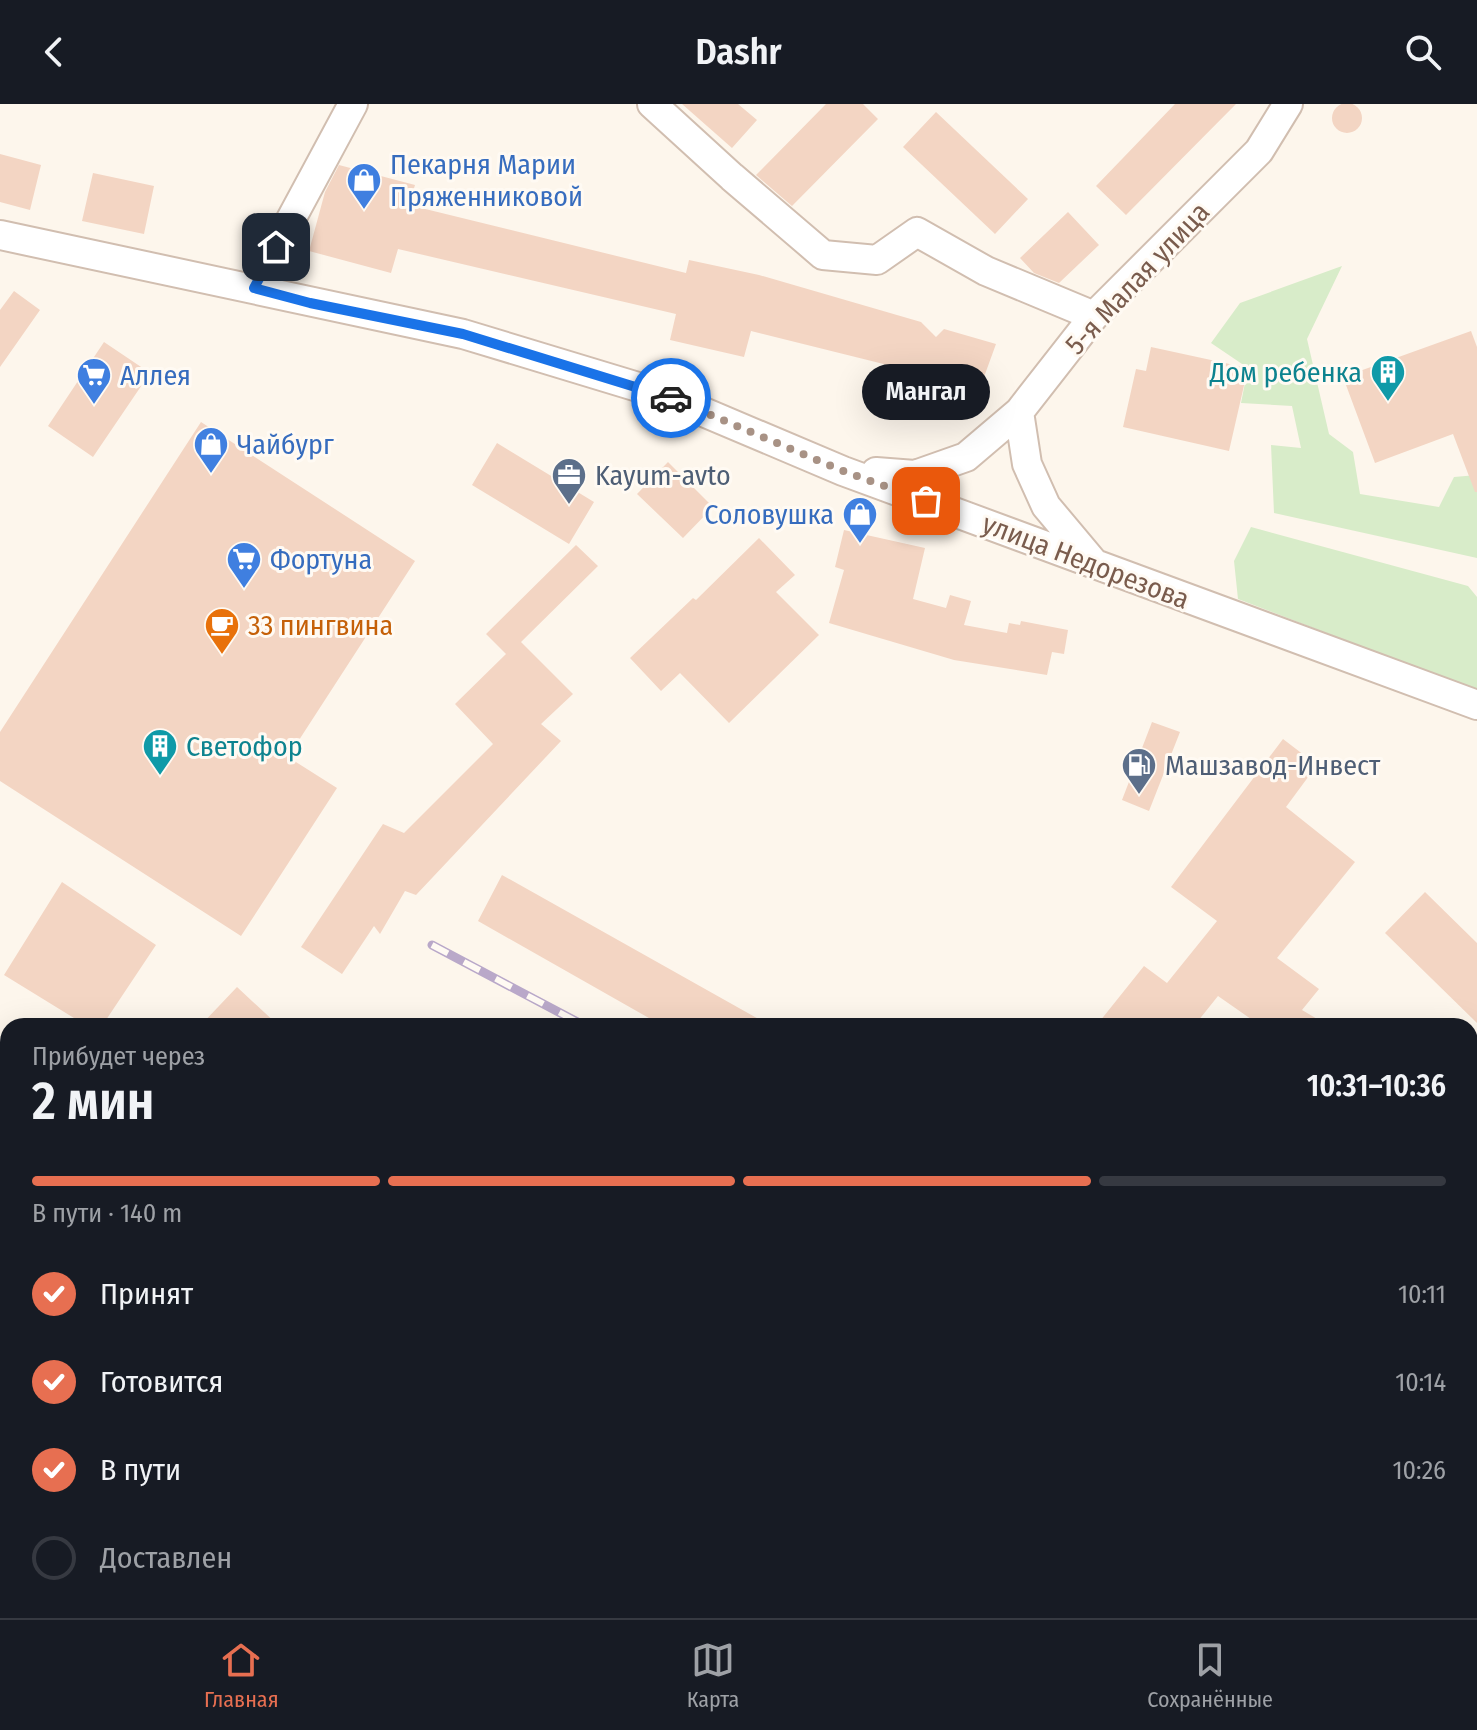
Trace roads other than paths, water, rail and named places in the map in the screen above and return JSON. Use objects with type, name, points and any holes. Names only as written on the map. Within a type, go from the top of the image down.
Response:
[{"type":"street","points":[[254,288],[353,104]]},
{"type":"street","points":[[652,104],[823,255],[877,260],[917,232],[986,271],[1094,316]]},
{"type":"street","name":"5-я Малая улица","points":[[843,471],[915,475],[966,457],[1019,412],[1094,316],[1259,151],[1288,104]]},
{"type":"street","name":"улица Недорезова","points":[[0,235],[463,334],[616,380],[688,405],[843,471],[1477,705]]},
{"type":"street","points":[[1019,412],[1027,464],[1046,506],[1093,562]]},
{"type":"railway","points":[[432,945],[570,1018]]},
{"type":"place","name":"Пекарня Марии Пряженниковой","points":[[364,211]]},
{"type":"place","name":"Дом ребенка","points":[[1388,403]]},
{"type":"place","name":"Аллея","points":[[94,406]]},
{"type":"place","name":"Чайбург","points":[[211,475]]},
{"type":"place","name":"Мангал","points":[[926,501]]},
{"type":"place","name":"Kayum-avto","points":[[569,506]]},
{"type":"place","name":"Соловушка","points":[[860,545]]},
{"type":"place","name":"Фортуна","points":[[244,590]]},
{"type":"place","name":"33 пингвина","points":[[222,656]]},
{"type":"place","name":"Светофор","points":[[160,777]]},
{"type":"place","name":"Машзавод-Инвест","points":[[1139,796]]}]
